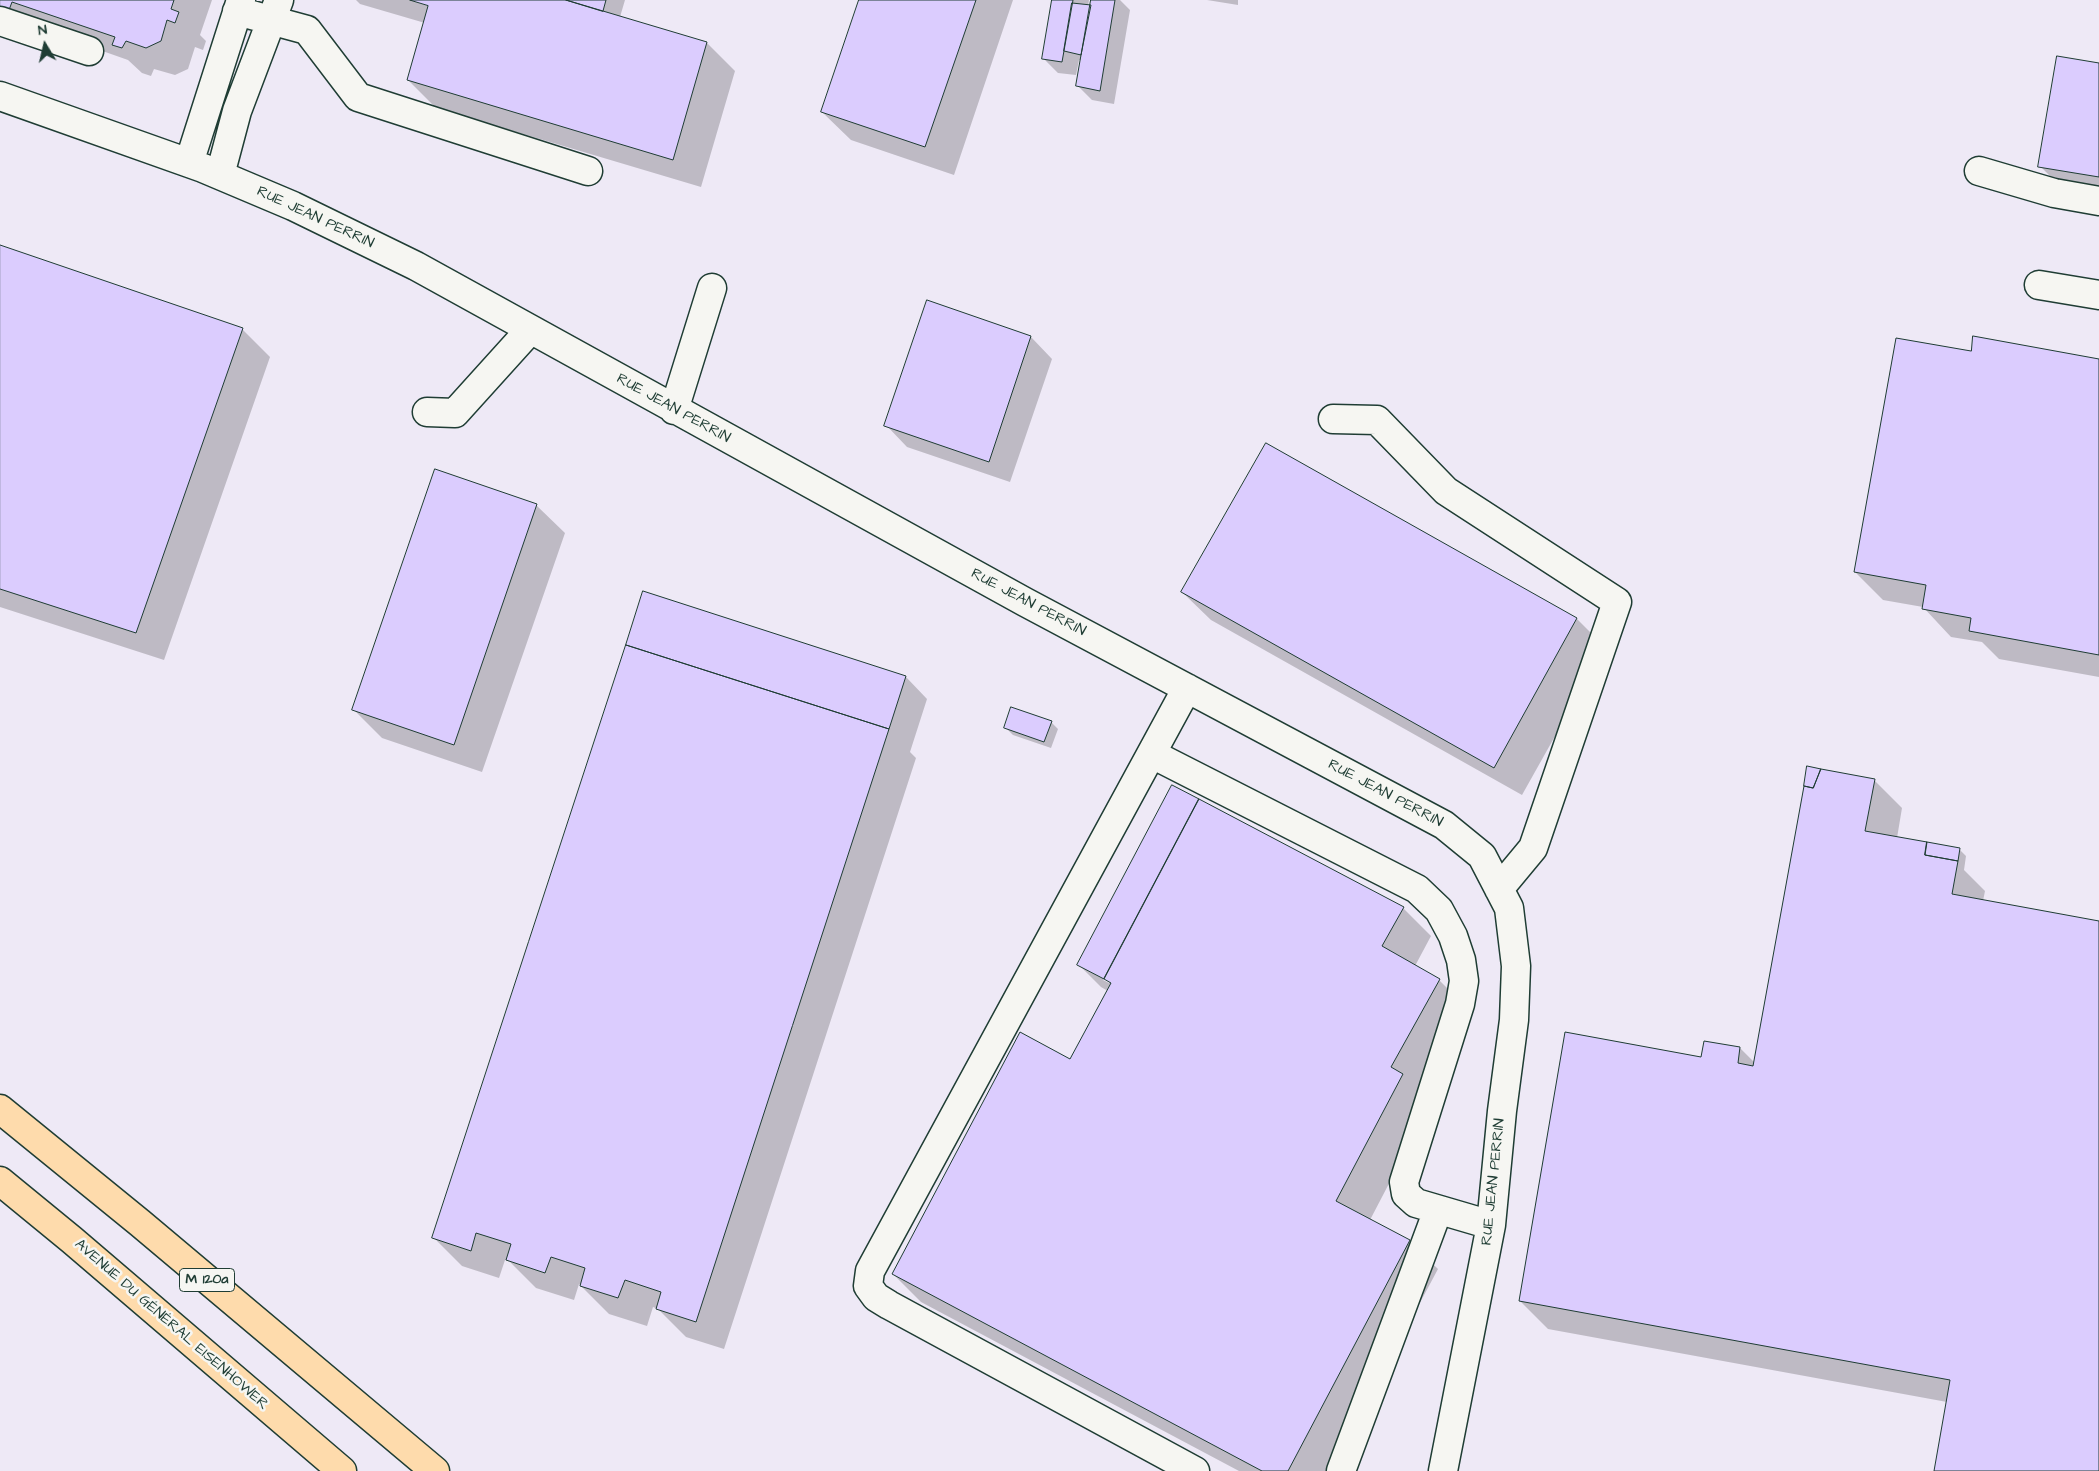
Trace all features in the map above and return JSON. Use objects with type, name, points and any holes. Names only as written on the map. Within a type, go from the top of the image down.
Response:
[{"type":"main road","name":"M 120a","points":[[0,1109],[140,1223],[435,1471]]},
{"type":"main road","name":"AVENUE DU GÉNÉRAL EISENHOWER","points":[[0,1180],[342,1471]]},
{"type":"street","points":[[189,163],[239,5],[275,10],[307,30],[358,97],[588,171]]},
{"type":"street","points":[[220,175],[238,111],[275,10]]},
{"type":"street","points":[[0,21],[89,51]]},
{"type":"street","name":"RUE JEAN PERRIN","points":[[0,96],[220,175],[293,206],[407,262],[674,410],[1444,825],[1482,856],[1509,908],[1516,966],[1514,1020],[1502,1111],[1491,1225],[1443,1471]]},
{"type":"street","points":[[1979,170],[2054,193],[2099,201]]},
{"type":"street","points":[[2039,285],[2099,295]]},
{"type":"street","points":[[674,410],[712,288]]},
{"type":"street","points":[[428,412],[455,413],[530,330]]},
{"type":"street","points":[[1332,419],[1376,420],[1446,491],[1616,602],[1533,848],[1499,889]]},
{"type":"street","points":[[1187,688],[870,1271],[868,1286],[876,1298],[1195,1471]]},
{"type":"street","points":[[1152,754],[1417,889],[1439,910],[1453,936],[1461,960],[1464,981],[1460,1004],[1404,1182],[1406,1194],[1416,1203],[1491,1225]]},
{"type":"street","points":[[1341,1471],[1438,1210]]},
{"type":"shaded area","points":[[0,0],[2099,0],[2099,1471],[0,1471]]},
{"type":"building","points":[[0,0],[174,0],[171,9],[179,12],[175,23],[167,20],[161,41],[146,48],[126,41],[122,48],[112,45],[115,37],[12,2],[9,10],[0,7]]},
{"type":"building","points":[[410,0],[566,0],[707,42],[673,160],[407,80],[428,6]]},
{"type":"building","points":[[566,0],[606,0],[603,11]]},
{"type":"building","points":[[859,0],[976,0],[925,147],[821,112]]},
{"type":"building","points":[[1052,0],[1073,0],[1062,62],[1042,59]]},
{"type":"building","points":[[1091,0],[1115,0],[1100,91],[1076,86]]},
{"type":"building","points":[[1072,3],[1091,5],[1081,55],[1064,51]]},
{"type":"building","points":[[2057,56],[2099,63],[2099,177],[2038,167]]},
{"type":"building","points":[[0,245],[243,328],[136,633],[0,589]]},
{"type":"building","points":[[927,300],[1031,336],[989,462],[884,426]]},
{"type":"building","points":[[1973,336],[2099,359],[2099,655],[1969,631],[1971,618],[1922,609],[1926,585],[1854,572],[1896,338],[1971,351]]},
{"type":"building","points":[[1266,443],[1577,618],[1494,768],[1181,592]]},
{"type":"building","points":[[435,469],[537,504],[454,745],[352,710]]},
{"type":"building","points":[[643,591],[906,676],[889,729],[626,645]]},
{"type":"building","points":[[626,645],[889,729],[696,1322],[656,1309],[661,1292],[625,1280],[618,1298],[580,1286],[585,1268],[551,1257],[545,1273],[506,1260],[511,1244],[476,1233],[471,1251],[432,1238]]},
{"type":"building","points":[[1011,707],[1052,721],[1044,742],[1004,728]]},
{"type":"building","points":[[1807,766],[1821,769],[1813,788],[1804,786]]},
{"type":"building","points":[[1821,769],[1875,779],[1865,831],[1927,842],[1925,855],[1958,861],[1952,894],[2099,921],[2099,1471],[1934,1471],[1950,1380],[1519,1301],[1565,1032],[1701,1057],[1704,1041],[1740,1047],[1738,1063],[1753,1066],[1804,786],[1813,788]]},
{"type":"building","points":[[1172,785],[1199,799],[1104,979],[1077,965]]},
{"type":"building","points":[[1199,799],[1404,907],[1382,946],[1440,979],[1391,1067],[1403,1074],[1336,1201],[1410,1240],[1288,1471],[1262,1471],[892,1274],[1020,1032],[1070,1059],[1111,983],[1104,979]]},
{"type":"building","points":[[1927,842],[1960,848],[1958,861],[1925,855]]}]
